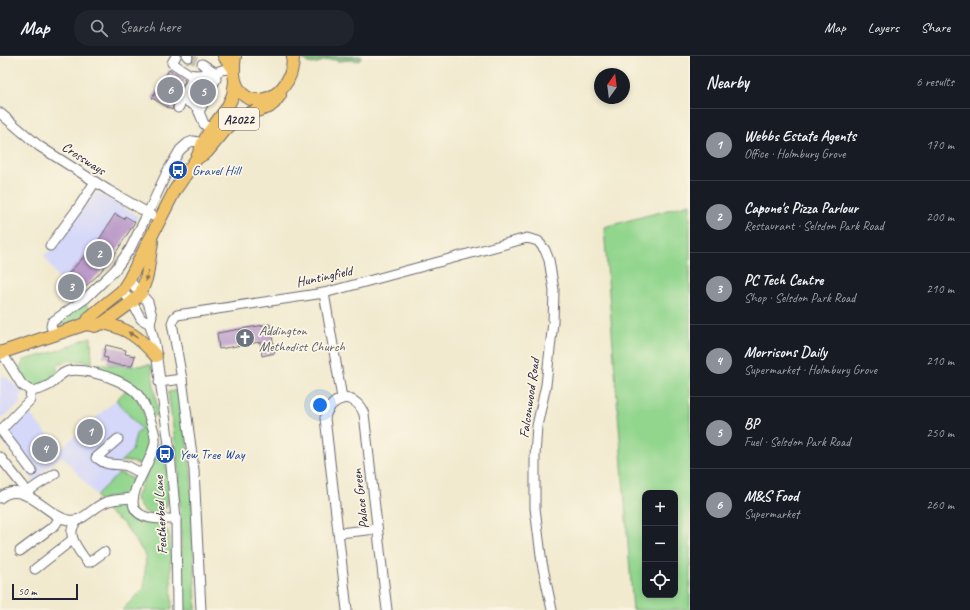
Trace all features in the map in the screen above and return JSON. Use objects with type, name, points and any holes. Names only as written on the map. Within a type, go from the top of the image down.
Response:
[{"type":"main road","points":[[224,56],[243,95],[251,99],[259,100],[264,100],[271,97],[284,86],[290,74],[293,56]]},
{"type":"main road","points":[[235,56],[235,76]]},
{"type":"main road","name":"A2022","points":[[86,324],[90,317],[122,291],[129,280],[175,190],[197,158],[203,143],[232,99],[235,76]]},
{"type":"main road","name":"A2022","points":[[197,158],[207,152],[233,122],[250,113],[269,107],[274,103],[284,86]]},
{"type":"main road","name":"A2022","points":[[1,353],[86,324],[95,326],[103,323],[132,302],[140,292],[148,276],[154,233]]},
{"type":"main road","points":[[103,323],[130,332],[141,340],[156,356]]},
{"type":"street","points":[[174,60],[189,74],[212,76],[223,69],[235,76]]},
{"type":"street","points":[[178,108],[193,104],[216,78],[212,76],[202,64]]},
{"type":"street","points":[[194,75],[193,104],[204,124],[211,130]]},
{"type":"street","name":"Crossways","points":[[1,116],[39,146],[95,182],[160,219]]},
{"type":"street","points":[[54,335],[51,326],[52,322],[86,298],[114,270],[130,249],[167,172],[180,150],[188,142],[194,140],[203,143]]},
{"type":"street","points":[[50,246],[95,182]]},
{"type":"street","name":"Huntingfield","points":[[201,610],[194,470],[182,379],[172,322],[174,318],[177,315],[324,293],[527,238],[538,241]]},
{"type":"street","name":"Falconwood Road","points":[[538,241],[547,255],[554,290],[546,385],[537,426],[535,508],[542,563],[552,610]]},
{"type":"street","name":"Featherbed Lane","points":[[129,280],[148,302],[152,316],[150,324],[169,444],[176,518],[177,610]]},
{"type":"street","points":[[122,291],[132,302],[141,319],[150,324]]},
{"type":"street","points":[[324,293],[342,398]]},
{"type":"street","points":[[1,353],[22,385],[31,391],[40,390],[52,384],[62,373],[68,371],[84,371],[114,379],[130,386],[137,392],[155,434],[153,452],[142,474],[133,498],[133,505],[139,514],[148,517],[176,518]]},
{"type":"street","points":[[159,382],[182,379]]},
{"type":"street","points":[[31,391],[30,400],[0,429],[32,471]]},
{"type":"street","name":"Palace Green","points":[[347,610],[325,418],[332,404],[342,398],[355,402],[359,405],[364,414],[387,610]]},
{"type":"street","points":[[118,439],[96,457],[101,462],[110,465],[126,466],[142,474]]},
{"type":"street","points":[[0,457],[26,493],[60,517],[68,520],[78,520]]},
{"type":"street","points":[[0,498],[12,493],[26,493],[55,474]]},
{"type":"street","points":[[104,552],[90,562],[87,562],[72,540],[72,529],[78,520],[104,503],[133,498]]},
{"type":"street","points":[[20,551],[55,525],[60,517]]},
{"type":"street","points":[[339,533],[377,529]]},
{"type":"street","points":[[35,569],[72,540]]},
{"type":"shaded area","points":[[95,191],[138,216],[116,253],[93,279],[73,297],[60,281],[44,255],[56,246]]},
{"type":"shaded area","points":[[4,375],[22,392],[20,404],[0,420],[0,377]]},
{"type":"shaded area","points":[[116,400],[141,429],[136,434],[132,451],[120,462],[118,474],[96,495],[62,456],[40,473],[43,477],[35,482],[1,438],[29,413],[60,449]]},
{"type":"green space","points":[[304,56],[361,56],[361,59],[358,61],[329,60],[310,64],[304,60]]},
{"type":"green space","points":[[690,204],[690,610],[633,610],[604,227]]},
{"type":"green space","points":[[85,303],[90,310],[74,320],[56,327],[56,324]]},
{"type":"green space","points":[[91,337],[92,364],[78,360],[65,362],[56,367],[58,371],[49,380],[38,386],[31,385],[23,378],[20,368],[24,360],[59,350]]},
{"type":"green space","points":[[98,364],[132,366],[151,365],[158,415],[154,416],[142,392],[125,380],[98,371]]},
{"type":"green space","points":[[126,390],[134,395],[140,403],[150,436],[150,448],[148,454],[140,464],[127,461],[120,462],[132,451],[136,434],[141,429],[116,400]]},
{"type":"green space","points":[[179,390],[191,471],[196,610],[183,610],[179,470],[168,392]]},
{"type":"green space","points":[[159,444],[163,444],[168,480],[168,501],[165,509],[161,512],[153,514],[145,512],[138,504],[136,498]]},
{"type":"green space","points":[[120,473],[131,478],[132,481],[130,491],[123,495],[99,501],[96,495]]},
{"type":"green space","points":[[116,503],[124,503],[129,506],[133,512],[164,527],[168,531],[170,538],[172,610],[122,610],[144,588],[146,556],[124,524],[103,508]]},
{"type":"building","points":[[169,70],[185,80],[172,110],[152,98]]},
{"type":"building","points":[[115,214],[124,219],[125,216],[135,222],[115,254],[97,276],[73,297],[60,281],[97,243]]},
{"type":"building","name":"Addington Methodist Church","points":[[270,324],[275,353],[262,356],[260,342],[219,349],[217,333]]},
{"type":"building","points":[[106,345],[126,350],[125,354],[135,356],[132,366],[117,365],[107,362],[108,358],[103,357]]},
{"type":"tunnel","points":[[188,57],[202,64]]},
{"type":"tunnel","points":[[196,102],[209,81]]},
{"type":"place","name":"M&S Food","points":[[170,90]]},
{"type":"place","name":"BP","points":[[203,92]]},
{"type":"place","name":"Gravel Hill","points":[[178,170]]},
{"type":"place","name":"Capone's Pizza Parlour","points":[[99,254]]},
{"type":"place","name":"PC Tech Centre","points":[[71,287]]},
{"type":"place","name":"Addington Methodist Church","points":[[245,338]]},
{"type":"place","name":"Webbs Estate Agents","points":[[90,432]]},
{"type":"place","name":"Morrisons Daily","points":[[45,449]]},
{"type":"place","name":"Yew Tree Way","points":[[165,454]]}]
